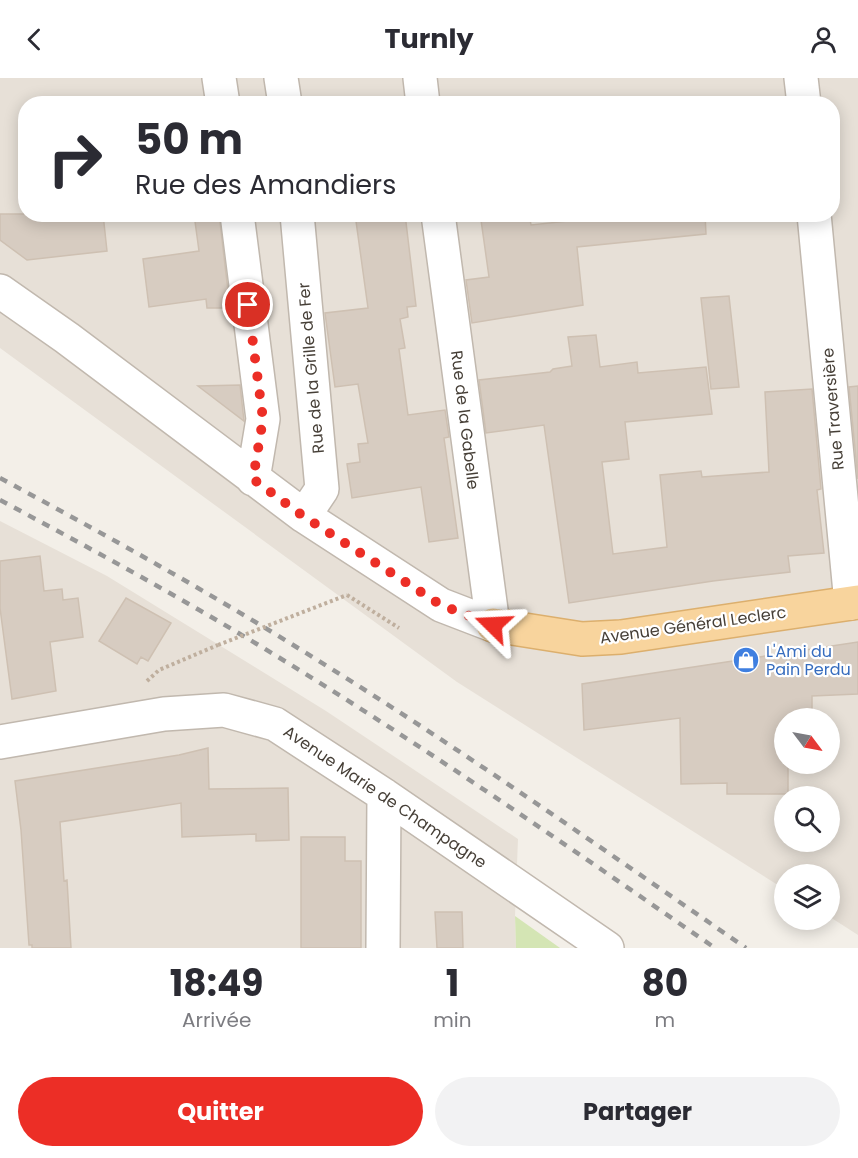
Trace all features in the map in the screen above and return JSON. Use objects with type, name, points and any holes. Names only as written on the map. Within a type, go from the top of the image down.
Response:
[{"type":"main road","name":"Avenue Général Leclerc","points":[[493,625],[582,639],[621,637],[855,602]]},
{"type":"street","points":[[219,78],[221,96]]},
{"type":"street","points":[[281,78],[284,96]]},
{"type":"street","points":[[420,78],[422,96]]},
{"type":"street","points":[[801,78],[803,96]]},
{"type":"street","points":[[238,222],[263,419],[253,479]]},
{"type":"street","name":"Rue de la Grille de Fer","points":[[298,222],[322,489],[303,516]]},
{"type":"street","name":"Rue de la Gabelle","points":[[439,222],[493,625]]},
{"type":"street","name":"Rue Traversière","points":[[815,222],[855,602]]},
{"type":"street","points":[[0,291],[67,338],[303,516],[441,605],[493,625]]},
{"type":"street","name":"Avenue Marie de Champagne","points":[[0,742],[164,714],[224,710],[275,724],[384,795],[607,948]]},
{"type":"street","points":[[383,948],[384,795]]},
{"type":"path","points":[[143,684],[159,670],[347,595],[399,628]]},
{"type":"shaded area","points":[[0,78],[858,78],[858,935],[840,923],[840,864],[774,864],[774,883],[457,682],[0,348]]},
{"type":"shaded area","points":[[0,521],[107,576],[326,711],[518,839],[516,948],[0,948]]},
{"type":"green space","points":[[515,916],[560,948],[516,948]]},
{"type":"building","points":[[0,214],[18,214],[18,222],[104,222],[107,251],[27,260],[0,240]]},
{"type":"building","points":[[195,222],[220,222],[230,308],[207,308],[206,299],[149,307],[143,259],[199,251]]},
{"type":"building","points":[[356,222],[406,222],[416,306],[407,307],[408,317],[400,319],[405,348],[399,349],[408,415],[445,410],[449,437],[444,438],[458,538],[429,542],[421,487],[352,498],[347,464],[360,462],[358,444],[368,443],[358,384],[335,387],[325,313],[368,308]]},
{"type":"building","points":[[481,222],[530,222],[531,225],[559,222],[705,222],[706,234],[577,247],[583,305],[472,323],[466,280],[489,277]]},
{"type":"building","points":[[729,296],[739,387],[711,389],[701,298]]},
{"type":"building","points":[[596,335],[600,367],[637,362],[638,373],[706,367],[712,414],[625,422],[629,459],[602,462],[613,554],[667,547],[660,475],[701,471],[702,477],[769,472],[765,392],[812,389],[821,489],[817,490],[824,553],[788,556],[790,572],[569,603],[544,425],[486,433],[479,380],[550,372],[553,369],[572,366],[568,337]]},
{"type":"building","points":[[240,385],[244,421],[198,386]]},
{"type":"building","points":[[858,386],[858,479],[849,387]]},
{"type":"building","points":[[40,556],[44,591],[62,589],[63,600],[78,598],[83,637],[50,642],[56,691],[12,699],[0,608],[0,561]]},
{"type":"building","points":[[126,598],[171,623],[148,661],[141,657],[137,664],[99,641]]},
{"type":"building","points":[[858,642],[858,694],[812,696],[812,708],[774,708],[774,774],[788,774],[788,786],[774,786],[774,794],[727,794],[727,783],[681,784],[680,718],[584,730],[582,684]]},
{"type":"building","points":[[208,748],[209,789],[288,788],[289,840],[256,841],[256,834],[182,837],[181,803],[60,822],[64,881],[67,880],[71,948],[32,948],[32,945],[29,945],[21,830],[15,781],[179,755]]},
{"type":"building","points":[[301,837],[345,837],[345,861],[361,861],[361,948],[301,948]]},
{"type":"building","points":[[435,912],[462,912],[463,948],[437,948]]},
{"type":"railway","points":[[0,478],[119,543],[276,634],[532,800],[746,948]]},
{"type":"railway","points":[[0,500],[154,584],[304,673],[460,773],[715,948]]},
{"type":"place","name":"L'Ami du Pain Perdu","points":[[746,660]]},
{"type":"route","points":[[248,305],[263,419],[253,479],[303,516],[441,605],[493,625]]}]
